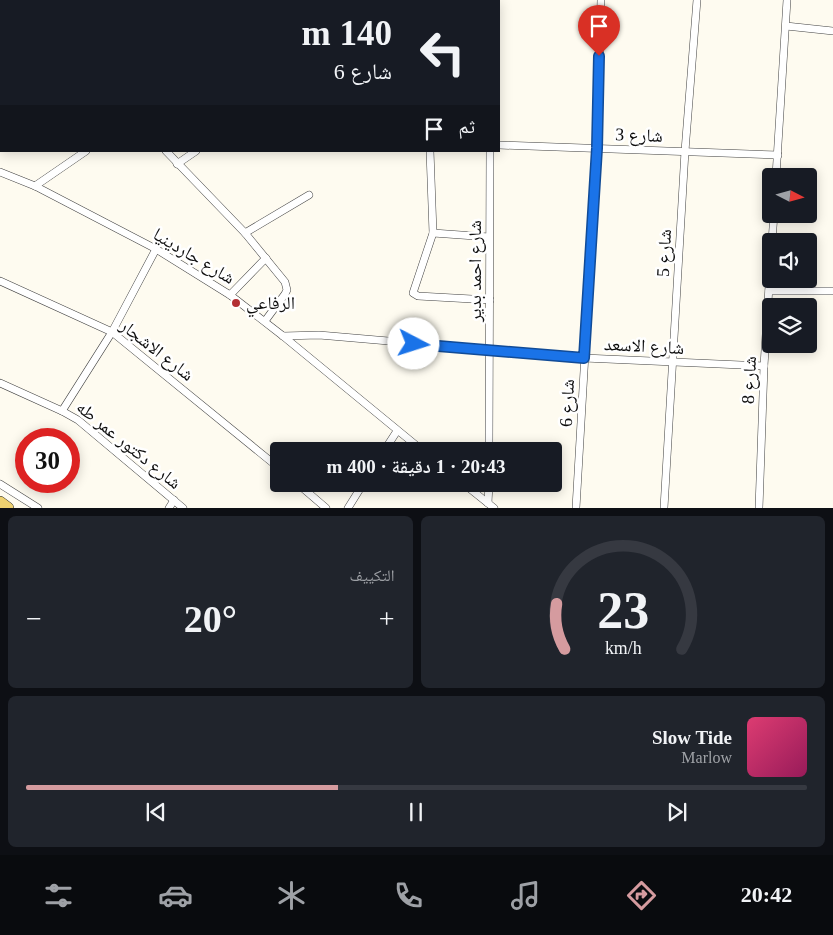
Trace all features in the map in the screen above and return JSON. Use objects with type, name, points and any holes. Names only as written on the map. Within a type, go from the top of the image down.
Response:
[{"type":"main road","points":[[0,502],[8,508]]},
{"type":"street","name":"شارع 6","points":[[576,508],[597,148],[601,0]]},
{"type":"street","name":"شارع 5","points":[[664,508],[685,151],[697,0]]},
{"type":"street","points":[[777,168],[787,0]]},
{"type":"street","points":[[786,26],[833,31]]},
{"type":"street","name":"شارع 3","points":[[500,145],[778,155]]},
{"type":"street","points":[[35,186],[85,152]]},
{"type":"street","points":[[167,152],[245,233],[285,282],[287,290],[265,322]]},
{"type":"street","points":[[177,164],[195,152]]},
{"type":"street","points":[[430,152],[433,233],[413,291],[414,294],[490,300]]},
{"type":"street","name":"شارع احمد بدير","points":[[489,442],[490,152]]},
{"type":"street","name":"شارع جاردينيا","points":[[0,172],[35,186],[156,249],[230,295],[412,442]]},
{"type":"street","points":[[245,233],[309,195]]},
{"type":"street","points":[[433,233],[489,237]]},
{"type":"street","points":[[62,410],[112,332],[156,249]]},
{"type":"street","points":[[230,295],[266,258]]},
{"type":"street","name":"شارع الاشجار","points":[[0,281],[112,332],[270,461]]},
{"type":"street","name":"شارع 8","points":[[759,508],[764,366],[769,288]]},
{"type":"street","points":[[769,291],[833,291]]},
{"type":"street","name":"شارع الاسعد","points":[[283,336],[318,335],[584,358],[764,366]]},
{"type":"street","name":"شارع دكتور عمر طه","points":[[0,383],[62,410],[94,433],[183,508]]},
{"type":"street","points":[[390,442],[398,431]]},
{"type":"street","points":[[0,484],[38,508]]},
{"type":"street","points":[[307,492],[326,508]]},
{"type":"street","points":[[348,508],[358,492]]},
{"type":"street","points":[[474,492],[491,505]]},
{"type":"street","points":[[490,492],[491,505]]},
{"type":"street","points":[[169,508],[174,500]]},
{"type":"place","name":"الرفاعي","points":[[236,303]]},
{"type":"route","points":[[414,344],[584,358],[597,148],[599,56]]}]
